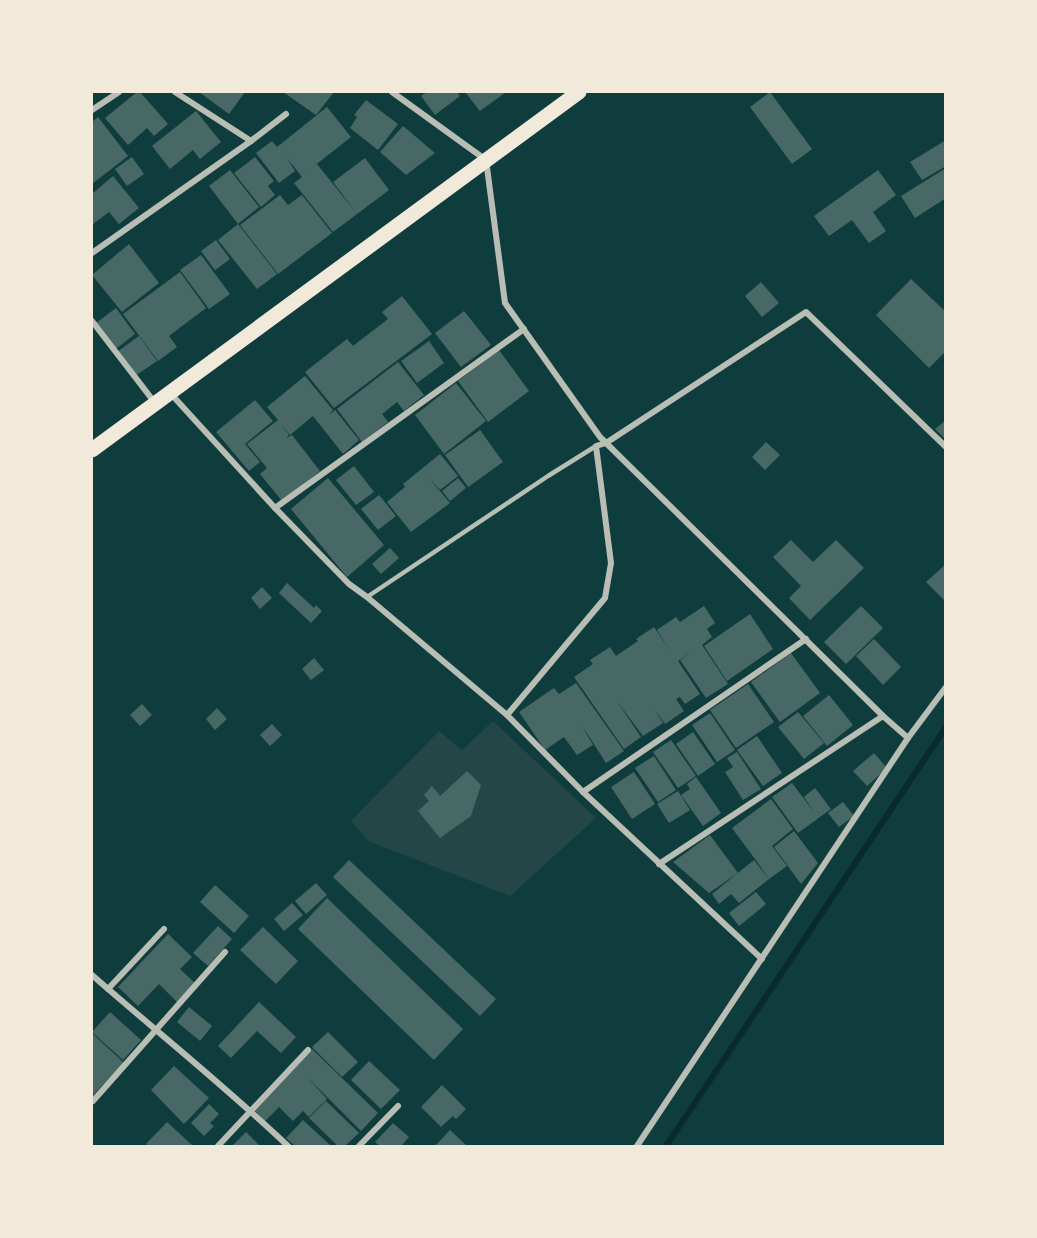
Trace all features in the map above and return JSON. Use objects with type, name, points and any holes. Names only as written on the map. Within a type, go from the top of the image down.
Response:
[{"type":"main road","points":[[92,450],[579,92]]},
{"type":"street","points":[[92,110],[119,92]]},
{"type":"street","points":[[175,92],[251,141]]},
{"type":"street","points":[[392,92],[486,160],[505,303],[606,443],[908,738]]},
{"type":"street","points":[[92,253],[286,114]]},
{"type":"street","points":[[507,715],[605,598],[611,563],[596,447],[606,443],[806,312],[945,447]]},
{"type":"street","points":[[92,321],[156,403]]},
{"type":"street","points":[[275,508],[524,329]]},
{"type":"street","points":[[170,393],[275,508],[349,584],[507,715],[583,792],[762,959]]},
{"type":"street","points":[[583,792],[806,639]]},
{"type":"street","points":[[637,1146],[908,738],[945,687]]},
{"type":"street","points":[[659,864],[883,716]]},
{"type":"street","points":[[108,989],[164,929]]},
{"type":"street","points":[[93,1101],[225,952]]},
{"type":"street","points":[[92,975],[252,1112],[288,1146]]},
{"type":"street","points":[[218,1146],[308,1050]]},
{"type":"street","points":[[359,1146],[398,1106]]},
{"type":"lane","points":[[367,597],[548,476],[596,447]]},
{"type":"shaded area","points":[[493,721],[596,818],[510,896],[368,841],[351,821],[439,731],[462,750]]},
{"type":"building","points":[[140,92],[168,124],[154,136],[147,128],[128,145],[105,118]]},
{"type":"building","points":[[199,92],[245,92],[229,114]]},
{"type":"building","points":[[283,92],[334,92],[316,115]]},
{"type":"building","points":[[427,92],[457,92],[460,96],[435,115],[421,96]]},
{"type":"building","points":[[465,92],[506,92],[480,111]]},
{"type":"building","points":[[770,92],[812,149],[792,164],[750,107]]},
{"type":"building","points":[[366,100],[398,124],[378,150],[350,128],[357,117],[354,115]]},
{"type":"building","points":[[327,107],[351,137],[304,174],[317,164],[357,214],[333,232],[294,183],[302,177],[287,158],[295,171],[279,183],[256,153],[272,141],[277,147]]},
{"type":"building","points":[[196,111],[221,142],[200,159],[193,150],[170,169],[152,146]]},
{"type":"building","points":[[98,117],[128,156],[92,184],[92,122]]},
{"type":"building","points":[[403,126],[435,153],[406,175],[380,152]]},
{"type":"building","points":[[946,140],[946,166],[922,180],[910,162]]},
{"type":"building","points":[[132,157],[144,174],[127,186],[115,169]]},
{"type":"building","points":[[255,157],[274,181],[268,186],[275,195],[261,207],[234,173]]},
{"type":"building","points":[[365,158],[389,190],[357,214],[333,182]]},
{"type":"building","points":[[946,168],[946,198],[915,218],[901,196]]},
{"type":"building","points":[[230,170],[259,207],[238,224],[209,186]]},
{"type":"building","points":[[878,170],[896,195],[873,212],[886,231],[869,243],[852,220],[829,236],[814,216]]},
{"type":"building","points":[[113,176],[139,208],[119,224],[109,212],[92,225],[92,191],[93,193]]},
{"type":"building","points":[[280,195],[288,205],[302,195],[332,233],[278,274],[240,225]]},
{"type":"building","points":[[238,224],[277,274],[257,289],[218,240]]},
{"type":"building","points":[[216,240],[230,259],[215,270],[201,251]]},
{"type":"building","points":[[129,244],[159,283],[122,312],[92,275]]},
{"type":"building","points":[[201,255],[230,294],[209,309],[180,270]]},
{"type":"building","points":[[180,272],[206,308],[169,336],[177,347],[158,361],[123,314]]},
{"type":"building","points":[[911,279],[946,312],[946,351],[929,368],[876,315]]},
{"type":"building","points":[[761,282],[779,303],[762,317],[745,296]]},
{"type":"building","points":[[402,296],[432,334],[334,408],[305,372],[347,339],[353,346],[388,319],[382,312]]},
{"type":"building","points":[[116,308],[135,334],[116,349],[96,323]]},
{"type":"building","points":[[464,311],[491,345],[461,367],[435,333]]},
{"type":"building","points":[[139,336],[157,361],[135,376],[117,352]]},
{"type":"building","points":[[429,341],[444,363],[417,383],[401,361]]},
{"type":"building","points":[[499,350],[529,391],[488,422],[458,381]]},
{"type":"building","points":[[398,362],[424,395],[404,411],[397,402],[382,414],[388,422],[362,442],[337,409]]},
{"type":"building","points":[[305,376],[333,410],[329,415],[335,410],[359,440],[343,454],[313,416],[290,435],[281,424],[289,435],[286,438],[292,435],[320,471],[282,501],[260,474],[267,468],[247,444],[278,420],[267,407]]},
{"type":"building","points":[[456,383],[486,421],[444,454],[415,415]]},
{"type":"building","points":[[255,400],[273,421],[245,444],[260,462],[249,471],[216,432]]},
{"type":"building","points":[[946,420],[946,440],[935,429]]},
{"type":"building","points":[[480,430],[503,462],[468,487],[445,455]]},
{"type":"building","points":[[766,442],[780,455],[765,470],[752,457]]},
{"type":"building","points":[[440,454],[458,476],[440,490],[428,477],[450,503],[411,532],[387,502],[405,487],[403,484]]},
{"type":"building","points":[[354,466],[374,492],[356,505],[336,480]]},
{"type":"building","points":[[328,478],[384,545],[347,577],[291,509]]},
{"type":"building","points":[[458,478],[466,488],[450,501],[442,491]]},
{"type":"building","points":[[379,495],[396,516],[378,530],[361,509]]},
{"type":"building","points":[[791,540],[813,562],[836,540],[864,568],[810,620],[789,598],[801,586],[773,557]]},
{"type":"building","points":[[390,548],[399,558],[381,574],[372,564]]},
{"type":"building","points":[[946,564],[946,602],[926,582]]},
{"type":"building","points":[[287,583],[314,608],[316,605],[322,611],[311,623],[279,593]]},
{"type":"building","points":[[262,587],[272,598],[260,609],[251,598]]},
{"type":"building","points":[[704,606],[715,623],[707,629],[712,637],[702,645],[728,684],[706,698],[680,660],[698,647],[678,661],[700,694],[685,704],[680,697],[676,699],[684,711],[665,724],[655,710],[663,723],[643,736],[616,700],[641,737],[624,749],[574,677],[593,664],[590,660],[610,647],[616,656],[654,627],[671,652],[657,630],[676,617],[680,622]]},
{"type":"building","points":[[861,606],[883,628],[846,664],[824,642]]},
{"type":"building","points":[[750,614],[773,649],[727,681],[704,646]]},
{"type":"building","points":[[874,639],[901,667],[883,685],[856,656]]},
{"type":"building","points":[[791,653],[820,693],[780,722],[751,682]]},
{"type":"building","points":[[314,658],[324,670],[311,680],[302,669]]},
{"type":"building","points":[[576,683],[624,751],[606,763],[581,724],[593,745],[577,755],[564,737],[545,750],[519,712],[554,688],[559,694]]},
{"type":"building","points":[[748,684],[774,722],[736,748],[710,710]]},
{"type":"building","points":[[829,695],[853,725],[827,746],[803,716]]},
{"type":"building","points":[[142,704],[152,715],[140,726],[130,715]]},
{"type":"building","points":[[217,708],[227,719],[215,730],[206,719]]},
{"type":"building","points":[[798,712],[824,743],[804,759],[778,727]]},
{"type":"building","points":[[710,713],[735,750],[717,762],[692,725]]},
{"type":"building","points":[[272,724],[282,735],[270,746],[260,735]]},
{"type":"building","points":[[693,732],[715,764],[698,776],[676,744]]},
{"type":"building","points":[[757,736],[782,773],[763,786],[737,750]]},
{"type":"building","points":[[671,740],[696,776],[678,788],[653,752]]},
{"type":"building","points":[[737,752],[761,789],[743,800],[725,772],[733,767],[727,758]]},
{"type":"building","points":[[874,753],[887,768],[867,786],[853,771]]},
{"type":"building","points":[[654,756],[676,790],[658,802],[635,768]]},
{"type":"building","points":[[467,771],[481,785],[471,816],[440,838],[418,811],[429,801],[424,795],[432,786],[440,796]]},
{"type":"building","points":[[634,772],[655,804],[632,819],[611,787]]},
{"type":"building","points":[[696,777],[721,813],[703,826],[681,795],[690,789],[687,784]]},
{"type":"building","points":[[792,783],[814,812],[804,797],[815,788],[831,809],[798,833],[772,797]]},
{"type":"building","points":[[678,791],[690,810],[669,823],[657,804]]},
{"type":"building","points":[[771,799],[793,829],[772,846],[787,866],[769,879],[732,828]]},
{"type":"building","points":[[843,802],[854,816],[839,827],[828,813]]},
{"type":"building","points":[[794,831],[818,863],[801,884],[774,847]]},
{"type":"building","points":[[710,835],[738,873],[709,893],[673,862]]},
{"type":"building","points":[[349,860],[496,999],[480,1016],[333,877]]},
{"type":"building","points":[[754,860],[769,879],[739,903],[731,894],[719,904],[712,894]]},
{"type":"building","points":[[316,883],[327,895],[306,914],[295,901]]},
{"type":"building","points":[[215,885],[249,916],[234,933],[200,902]]},
{"type":"building","points":[[756,892],[766,904],[739,926],[729,913]]},
{"type":"building","points":[[327,898],[463,1029],[434,1060],[298,929]]},
{"type":"building","points":[[292,903],[303,915],[284,931],[274,919]]},
{"type":"building","points":[[218,926],[232,939],[208,966],[193,953]]},
{"type":"building","points":[[263,927],[298,961],[276,984],[240,950]]},
{"type":"building","points":[[168,934],[192,957],[180,969],[195,983],[177,1002],[159,984],[138,1006],[118,987]]},
{"type":"building","points":[[259,1002],[296,1037],[281,1053],[257,1031],[231,1058],[218,1046]]},
{"type":"building","points":[[189,1007],[212,1026],[200,1041],[177,1022]]},
{"type":"building","points":[[110,1012],[141,1040],[123,1060],[92,1032]]},
{"type":"building","points":[[328,1032],[358,1062],[342,1077],[312,1047]]},
{"type":"building","points":[[92,1033],[124,1063],[93,1095],[92,1093]]},
{"type":"building","points":[[312,1049],[378,1113],[361,1131],[307,1077],[327,1099],[309,1117],[303,1111],[293,1121],[279,1107],[265,1121],[255,1111]]},
{"type":"building","points":[[369,1061],[400,1090],[381,1109],[351,1080]]},
{"type":"building","points":[[174,1066],[209,1098],[184,1124],[151,1090]]},
{"type":"building","points":[[442,1085],[466,1109],[456,1119],[453,1116],[441,1127],[421,1107]]},
{"type":"building","points":[[326,1101],[359,1133],[345,1146],[338,1146],[309,1118]]},
{"type":"building","points":[[209,1104],[219,1114],[210,1123],[214,1126],[204,1136],[191,1123]]},
{"type":"building","points":[[303,1120],[331,1146],[295,1146],[286,1138]]},
{"type":"building","points":[[167,1122],[192,1145],[149,1146],[146,1144]]},
{"type":"building","points":[[393,1123],[409,1137],[401,1146],[380,1146],[375,1142]]},
{"type":"building","points":[[450,1130],[467,1146],[436,1145]]},
{"type":"building","points":[[246,1132],[260,1146],[232,1146]]},
{"type":"waterway","points":[[666,1146],[946,727]]}]
